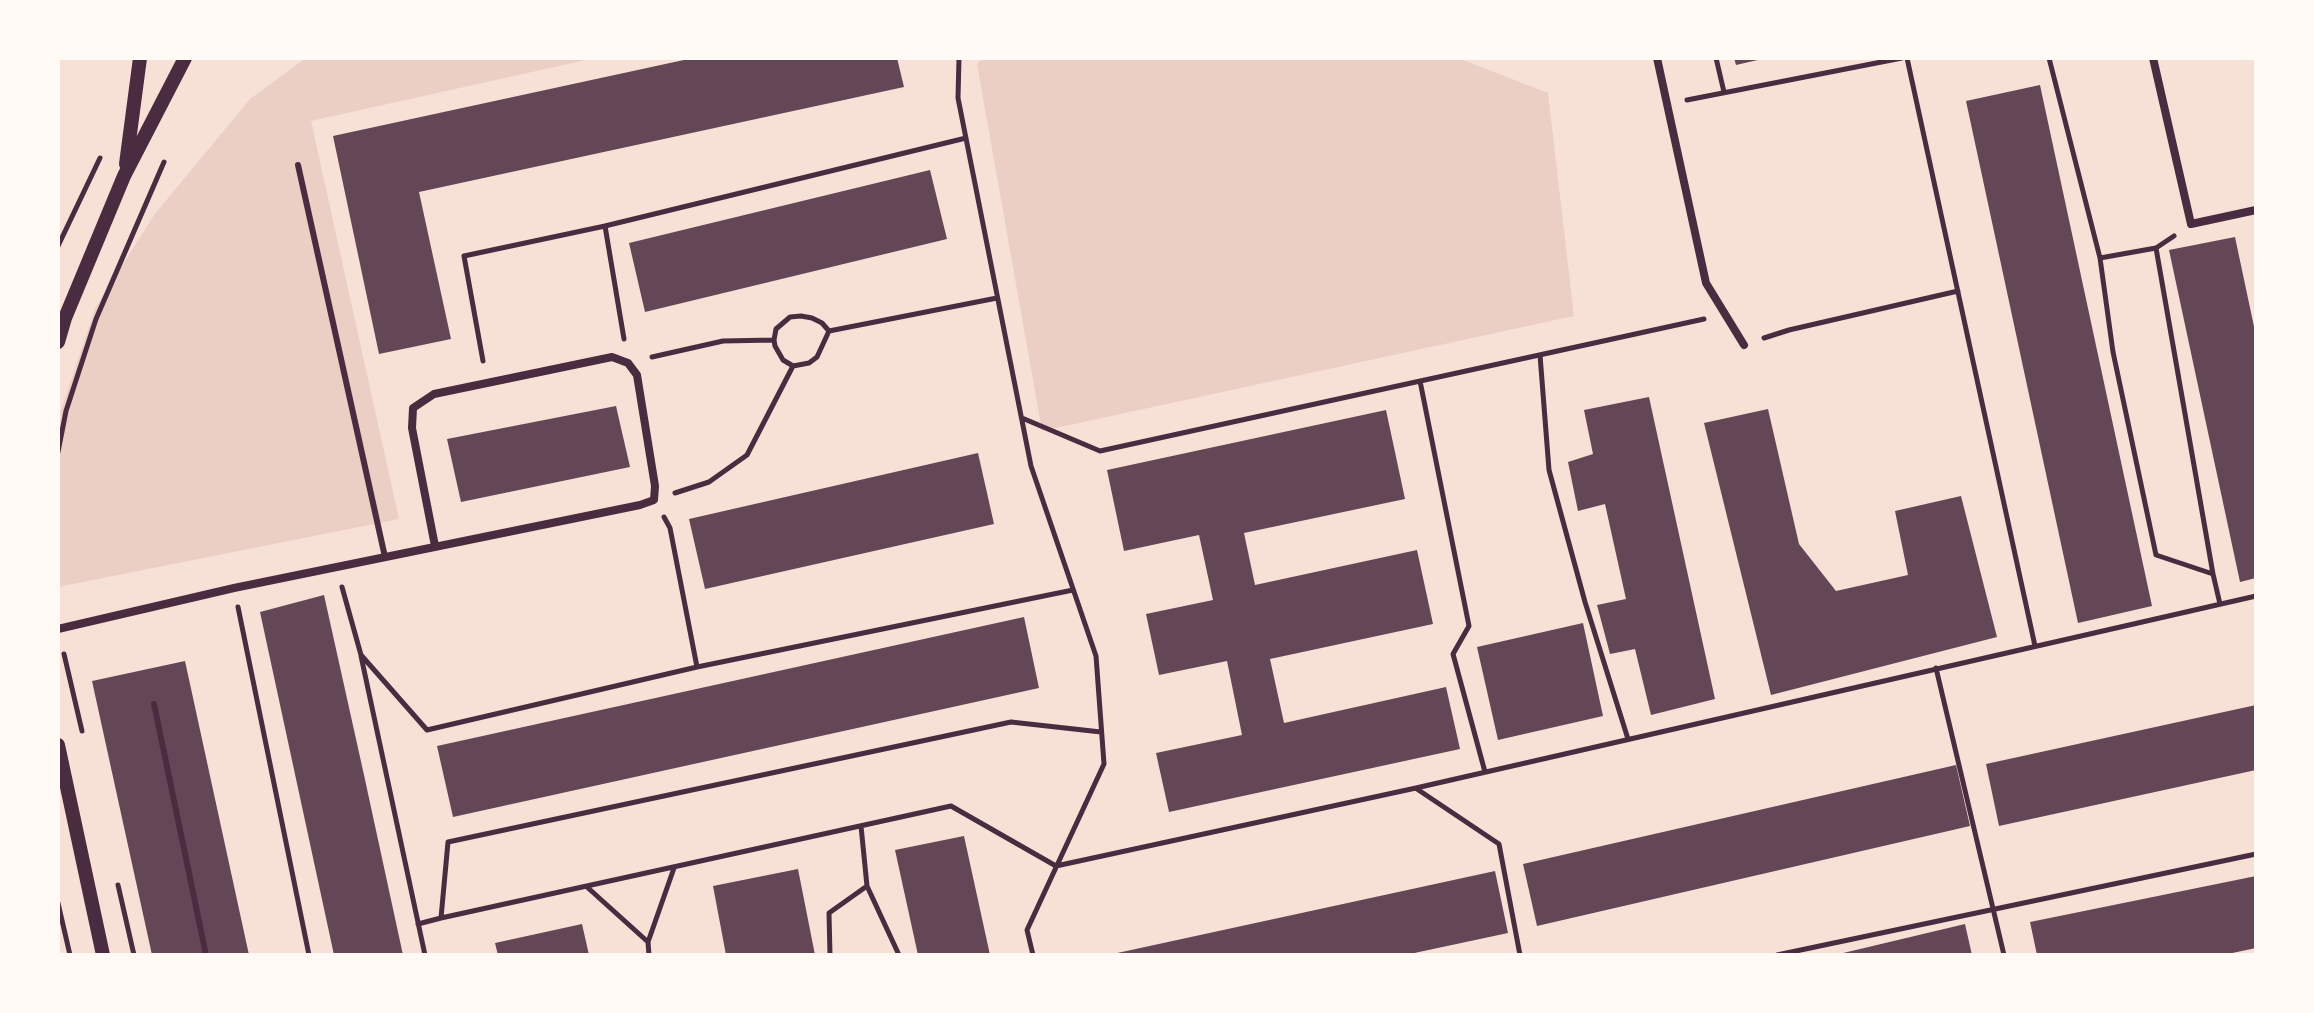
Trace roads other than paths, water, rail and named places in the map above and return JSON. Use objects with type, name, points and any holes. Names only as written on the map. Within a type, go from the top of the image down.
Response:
[{"type":"street","points":[[124,176],[140,58]]},
{"type":"street","points":[[58,342],[124,176],[185,58]]},
{"type":"street","points":[[1657,58],[1706,283],[1744,345]]},
{"type":"street","points":[[2153,58],[2191,224],[2256,210]]},
{"type":"street","points":[[58,629],[234,588],[640,505],[654,500],[655,486],[637,375],[628,363],[612,357],[434,394],[413,408],[412,428],[435,546]]},
{"type":"street","points":[[58,745],[103,955]]},
{"type":"lane","points":[[298,165],[385,557]]},
{"type":"lane","points":[[154,704],[206,955]]}]
